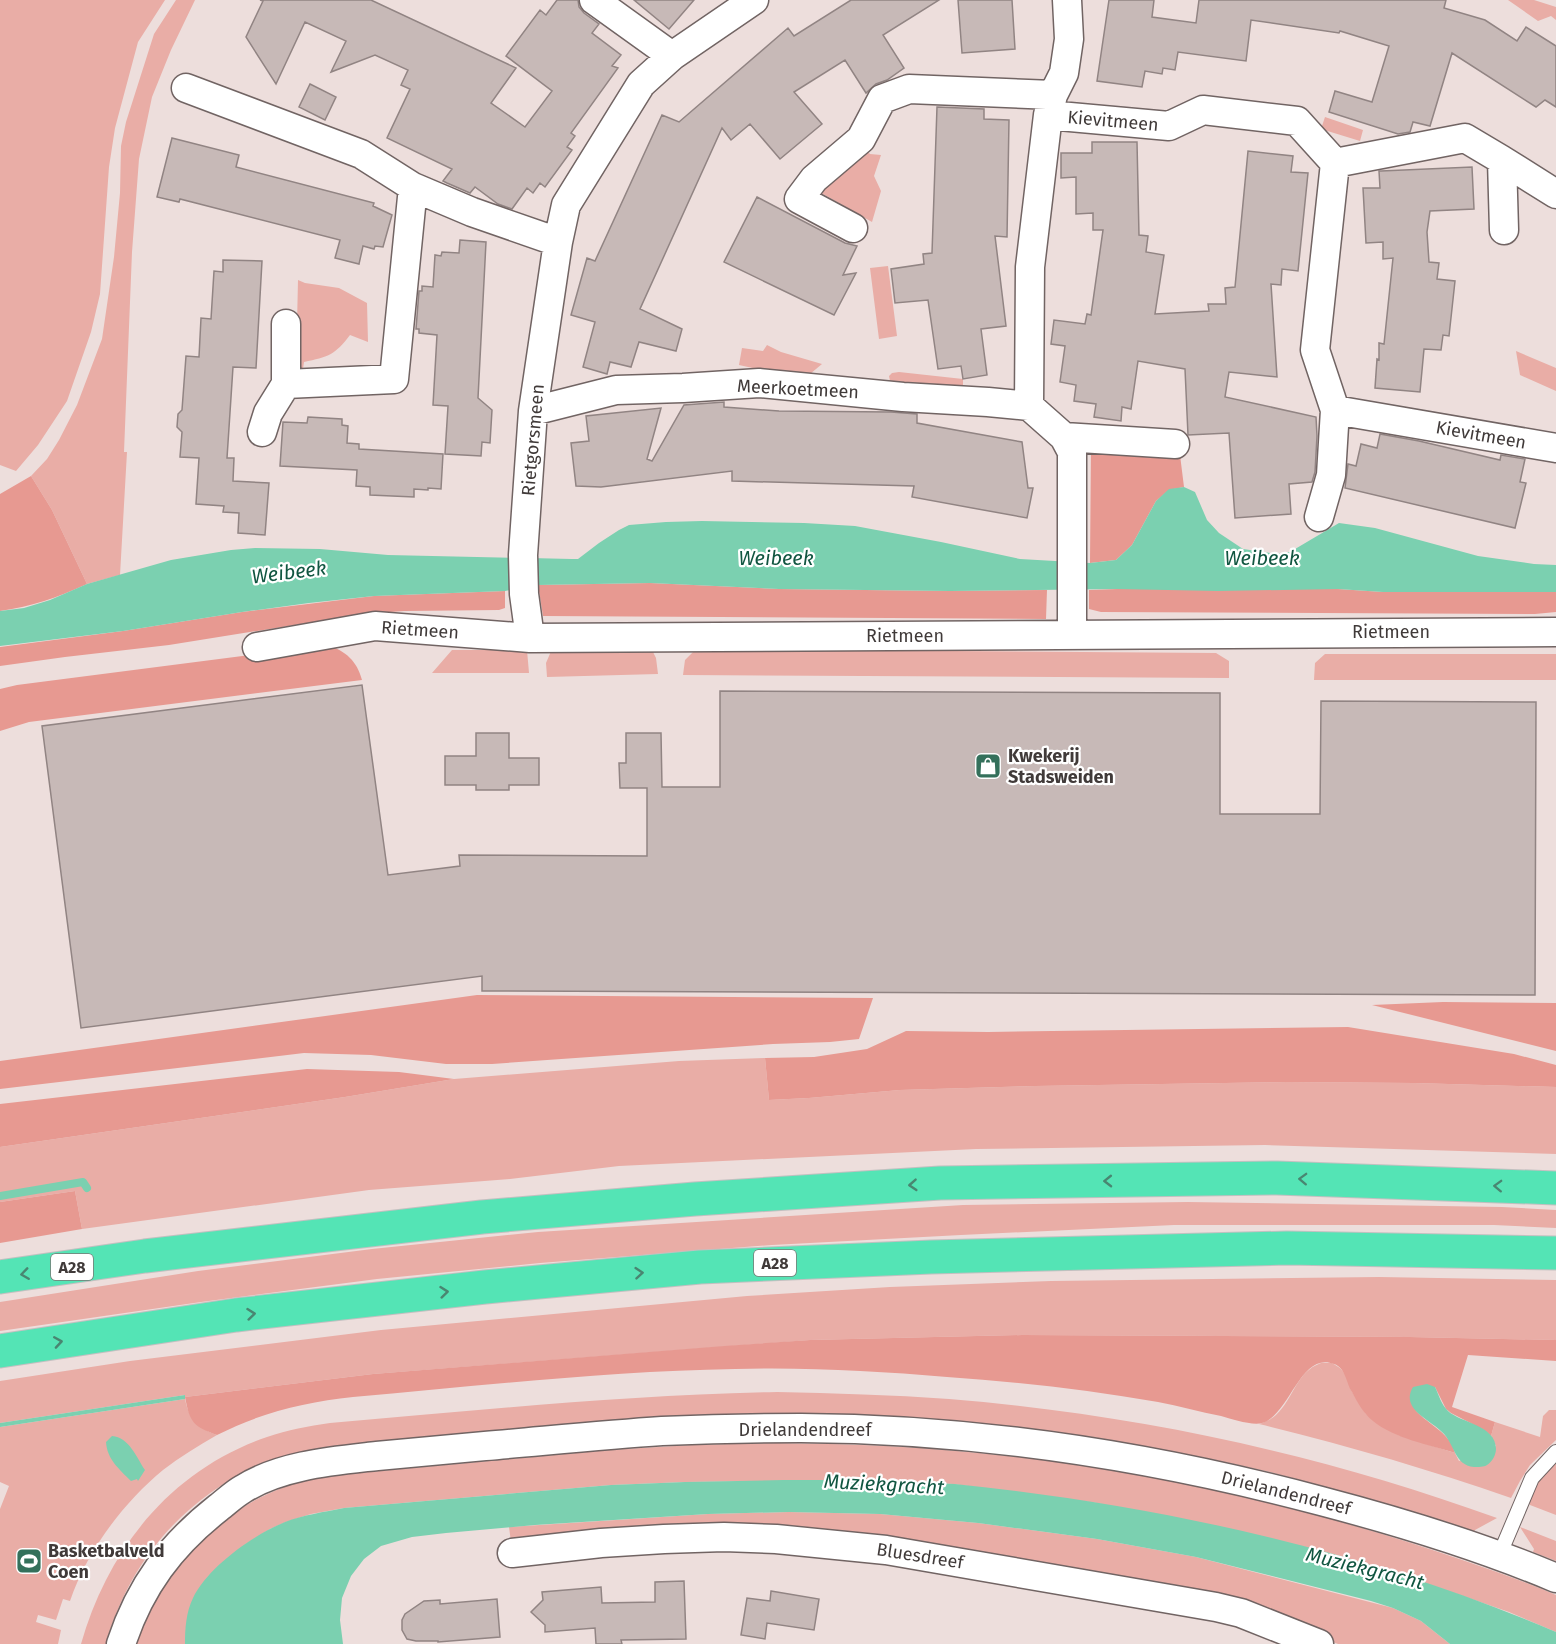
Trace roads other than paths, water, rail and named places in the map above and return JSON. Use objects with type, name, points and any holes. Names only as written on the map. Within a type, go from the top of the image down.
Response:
[{"type":"highway","name":"A28","points":[[0,1277],[145,1256],[482,1217],[695,1199],[940,1184],[1277,1179],[1556,1188]]},
{"type":"highway","name":"A28","points":[[0,1351],[236,1315],[485,1287],[700,1267],[930,1257],[1287,1248],[1556,1253]]},
{"type":"street","points":[[594,0],[672,56]]},
{"type":"street","name":"Rietgorsmeen","points":[[530,638],[524,594],[523,555],[533,411],[558,242],[566,205],[638,87],[672,56],[754,0]]},
{"type":"street","points":[[1066,0],[1069,39],[1064,73],[1050,105],[1030,267],[1029,406],[1064,437],[1072,452],[1072,634]]},
{"type":"street","points":[[186,88],[361,154],[412,187],[472,212],[558,242]]},
{"type":"street","points":[[854,228],[799,199],[814,179],[861,139],[882,99],[909,89],[1050,105]]},
{"type":"street","name":"Kievitmeen","points":[[1050,105],[1169,126],[1203,110],[1297,121],[1335,163]]},
{"type":"street","points":[[1319,517],[1331,475],[1335,410],[1315,350],[1335,163],[1465,138],[1556,194]]},
{"type":"street","points":[[1502,160],[1504,230]]},
{"type":"street","points":[[286,384],[394,379],[412,187]]},
{"type":"street","points":[[262,432],[268,413],[286,384],[286,324]]},
{"type":"street","name":"Meerkoetmeen","points":[[533,411],[616,390],[759,383],[1029,406]]},
{"type":"street","name":"Kievitmeen","points":[[1335,410],[1556,448]]},
{"type":"street","points":[[1064,437],[1175,444]]},
{"type":"street","name":"Rietmeen","points":[[257,647],[375,626],[530,638],[1556,632]]},
{"type":"street","name":"Drielandendreef","points":[[121,1644],[136,1605],[154,1574],[177,1544],[244,1488],[272,1476],[317,1463],[666,1431],[801,1428],[872,1430],[943,1434],[1097,1453],[1162,1464],[1277,1489],[1447,1538],[1556,1578]]},
{"type":"street","name":"Bluesdreef","points":[[512,1553],[602,1543],[724,1537],[865,1547],[1216,1607],[1251,1617],[1319,1644]]},
{"type":"lane","points":[[1499,1556],[1532,1478],[1556,1452]]},
{"type":"water","name":"Weibeek","points":[[1184,487],[1195,492],[1207,520],[1219,533],[1243,549],[1277,554],[1290,552],[1339,523],[1375,528],[1478,556],[1556,565],[1556,592],[1383,592],[1338,589],[950,591],[779,589],[650,583],[538,585],[505,591],[374,596],[309,603],[123,631],[0,646],[0,611],[24,608],[87,584],[171,560],[231,550],[320,549],[388,555],[578,559],[629,525],[702,521],[855,526],[1020,559],[1090,563],[1116,560],[1132,545],[1156,501],[1169,489]]},
{"type":"water","points":[[1427,1384],[1435,1387],[1448,1411],[1490,1435],[1496,1449],[1489,1464],[1474,1467],[1462,1462],[1442,1432],[1413,1407],[1410,1395],[1413,1387]]},
{"type":"water","points":[[185,1395],[185,1399],[0,1427],[0,1423]]},
{"type":"water","points":[[112,1436],[123,1440],[136,1454],[145,1470],[138,1481],[137,1479],[131,1481],[111,1459],[106,1442]]},
{"type":"water","name":"Muziekgracht","points":[[783,1480],[955,1484],[1032,1493],[1186,1519],[1337,1555],[1411,1578],[1484,1603],[1556,1632],[1556,1644],[1450,1644],[1421,1621],[1371,1601],[1196,1557],[1097,1539],[978,1523],[880,1514],[789,1512],[708,1514],[535,1525],[412,1537],[381,1546],[364,1559],[351,1576],[342,1598],[340,1620],[343,1644],[185,1644],[186,1621],[191,1603],[209,1575],[233,1553],[259,1535],[299,1517],[344,1508],[611,1485]]},
{"type":"waterway","points":[[0,1196],[83,1182],[87,1188]]},
{"type":"place","name":"Kwekerij Stadsweiden","points":[[988,766]]},
{"type":"place","name":"Basketbalveld Coen","points":[[29,1561]]}]
